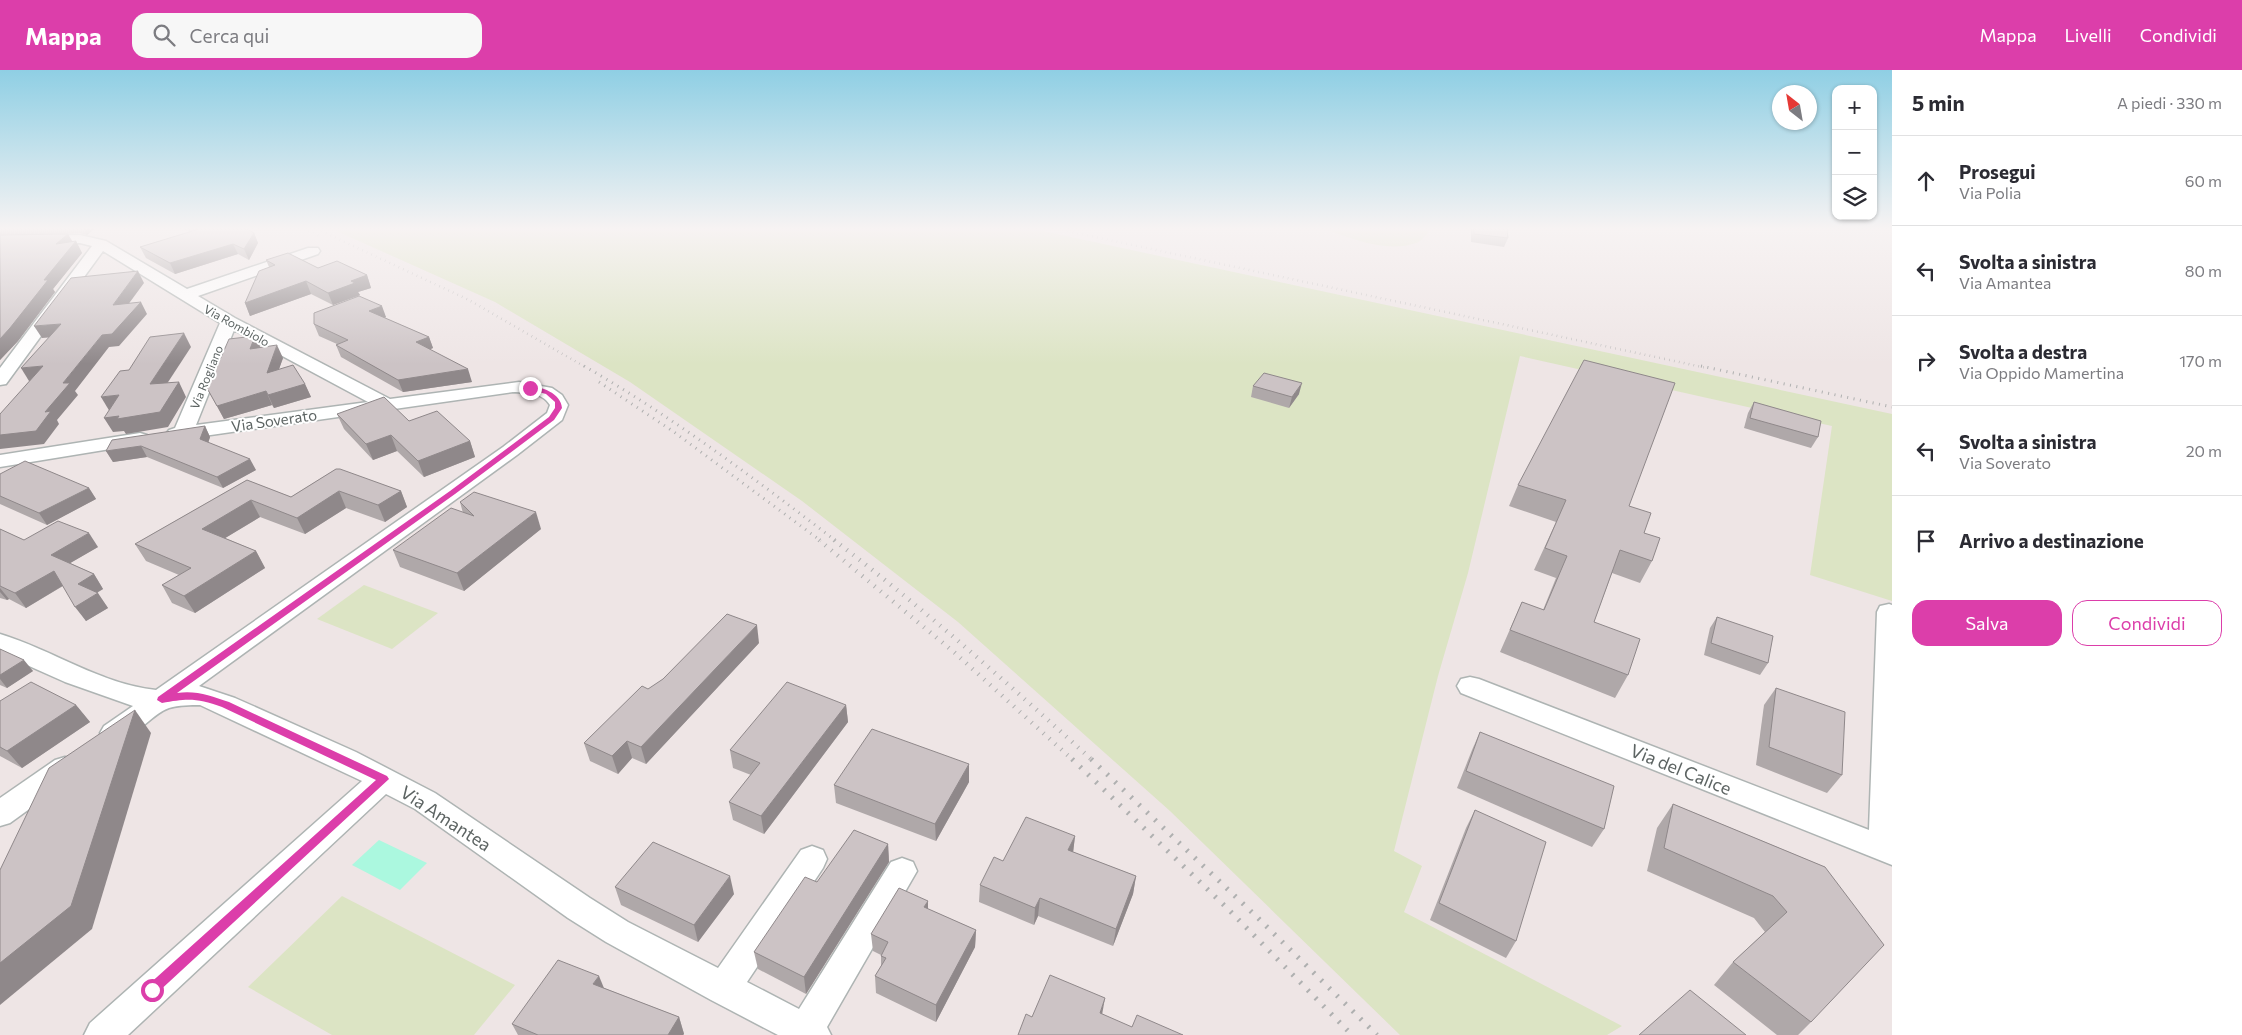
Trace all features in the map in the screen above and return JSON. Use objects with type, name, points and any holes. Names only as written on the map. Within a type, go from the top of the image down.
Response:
[{"type":"street","points":[[0,380],[79,274]]},
{"type":"street","name":"Via Rombiolo","points":[[150,274],[229,321],[386,404]]},
{"type":"street","points":[[184,295],[245,274]]},
{"type":"street","name":"Via Rogliano","points":[[183,433],[229,321]]},
{"type":"street","name":"Via Soverato","points":[[0,461],[183,433],[513,387],[536,389],[556,398],[559,405],[552,419],[452,493],[162,700]]},
{"type":"street","points":[[1888,851],[1889,612]]},
{"type":"street","name":"Via Amantea","points":[[0,643],[140,699],[162,700],[187,695],[203,696],[384,779],[425,800],[597,920],[667,960],[809,1033]]},
{"type":"street","name":"Via del Calice","points":[[1470,686],[1888,851]]},
{"type":"street","points":[[0,814],[162,700]]},
{"type":"street","points":[[102,1035],[384,779]]},
{"type":"street","points":[[723,988],[812,858]]},
{"type":"street","points":[[809,1033],[902,871]]},
{"type":"shaded area","points":[[433,274],[1243,274],[1892,414],[1892,601],[1810,575],[1832,426],[1520,356],[1468,573],[1438,676],[1394,851],[1422,866],[1404,912],[1622,1026],[1607,1035],[1400,1035],[1170,811],[958,622],[802,501],[630,382],[495,302]]},
{"type":"shaded area","points":[[364,585],[438,613],[392,649],[317,619]]},
{"type":"shaded area","points":[[379,840],[427,863],[400,890],[352,865]]},
{"type":"shaded area","points":[[342,896],[515,985],[474,1035],[332,1035],[248,987]]},
{"type":"building","points":[[0,274],[49,274],[44,280],[48,280],[0,339]]},
{"type":"building","points":[[109,274],[136,274],[113,305],[141,302],[112,334],[102,335],[63,383],[70,383],[45,412],[51,411],[36,431],[0,435],[0,414],[43,366],[21,368],[61,324],[34,326],[71,278]]},
{"type":"building","points":[[258,274],[367,275],[351,281],[355,283],[328,293],[306,281],[245,303]]},
{"type":"building","points":[[359,296],[382,306],[369,311],[429,337],[416,342],[468,369],[398,380],[336,345],[348,340],[314,324],[314,313]]},
{"type":"building","points":[[184,333],[150,384],[179,382],[160,412],[117,419],[119,416],[104,418],[119,395],[101,397],[120,371],[129,370],[150,337]]},
{"type":"building","points":[[255,336],[250,349],[277,345],[267,373],[293,365],[305,384],[268,395],[266,391],[217,406],[203,381],[212,378],[229,339]]},
{"type":"building","points":[[1584,360],[1675,383],[1629,506],[1651,513],[1644,533],[1660,538],[1652,561],[1620,550],[1594,622],[1640,639],[1628,675],[1510,630],[1522,602],[1544,610],[1567,556],[1545,548],[1566,500],[1518,485]]},
{"type":"building","points":[[1264,373],[1302,383],[1292,397],[1253,386]]},
{"type":"building","points":[[384,397],[409,421],[437,411],[470,441],[418,461],[391,435],[366,444],[337,414]]},
{"type":"building","points":[[1754,402],[1821,421],[1818,437],[1750,418]]},
{"type":"building","points":[[205,426],[200,439],[250,459],[217,477],[141,446],[106,451],[112,440]]},
{"type":"building","points":[[25,461],[89,488],[39,513],[0,496],[0,474]]},
{"type":"building","points":[[336,469],[401,491],[378,505],[339,491],[297,518],[251,500],[202,529],[256,551],[184,596],[162,585],[191,568],[135,544],[247,480],[291,497]]},
{"type":"building","points":[[474,492],[536,512],[457,573],[393,550],[451,508],[474,516],[460,502]]},
{"type":"building","points":[[58,521],[89,533],[51,555],[94,574],[78,584],[98,593],[75,607],[54,571],[15,593],[0,586],[0,529],[24,540]]},
{"type":"building","points":[[727,614],[757,625],[641,747],[627,741],[612,756],[584,743],[642,686],[648,689],[663,679]]},
{"type":"building","points":[[1717,617],[1773,636],[1768,663],[1711,643]]},
{"type":"building","points":[[0,649],[24,660],[0,675]]},
{"type":"building","points":[[31,682],[76,705],[7,751],[0,747],[0,701]]},
{"type":"building","points":[[787,682],[846,705],[761,816],[729,802],[760,763],[730,750]]},
{"type":"building","points":[[1776,688],[1845,712],[1842,775],[1769,747]]},
{"type":"building","points":[[135,710],[71,906],[0,963],[0,870],[49,768]]},
{"type":"building","points":[[872,729],[969,764],[935,824],[834,785]]},
{"type":"building","points":[[1480,732],[1614,786],[1604,829],[1466,771]]},
{"type":"building","points":[[1673,804],[1825,867],[1884,945],[1811,1022],[1733,962],[1787,912],[1773,896],[1664,848]]},
{"type":"building","points":[[1475,810],[1546,842],[1516,941],[1439,903]]},
{"type":"building","points":[[1026,817],[1075,836],[1068,850],[1136,876],[1116,929],[1040,898],[1035,908],[980,885],[994,857],[1003,861]]},
{"type":"building","points":[[854,830],[888,844],[804,977],[754,952],[805,877],[817,882]]},
{"type":"building","points":[[653,842],[730,876],[694,925],[615,887]]},
{"type":"building","points":[[899,888],[928,901],[924,907],[976,930],[936,1005],[875,976],[886,958],[881,956],[888,942],[871,934]]},
{"type":"building","points":[[558,960],[599,976],[593,984],[679,1017],[668,1035],[538,1035],[512,1024]]},
{"type":"building","points":[[1050,975],[1105,998],[1100,1013],[1132,1027],[1137,1015],[1183,1035],[1018,1035],[1026,1014],[1032,1017]]},
{"type":"building","points":[[1690,990],[1746,1035],[1639,1035]]},
{"type":"railway","points":[[413,274],[469,300],[587,368]]},
{"type":"railway","points":[[1268,274],[1707,368]]},
{"type":"railway","points":[[584,366],[681,427],[836,541]]},
{"type":"railway","points":[[1701,366],[1892,407]]},
{"type":"railway","points":[[599,382],[674,432],[821,541]]},
{"type":"railway","points":[[819,540],[955,653],[1073,760]]},
{"type":"railway","points":[[834,540],[966,647],[1092,760]]},
{"type":"railway","points":[[1072,759],[1229,910],[1352,1035]]},
{"type":"railway","points":[[1091,759],[1258,918],[1377,1035]]},
{"type":"route","points":[[152,990],[384,779],[203,696],[175,696],[162,700],[452,493],[556,416],[559,408],[556,398],[543,391],[530,388]]}]
